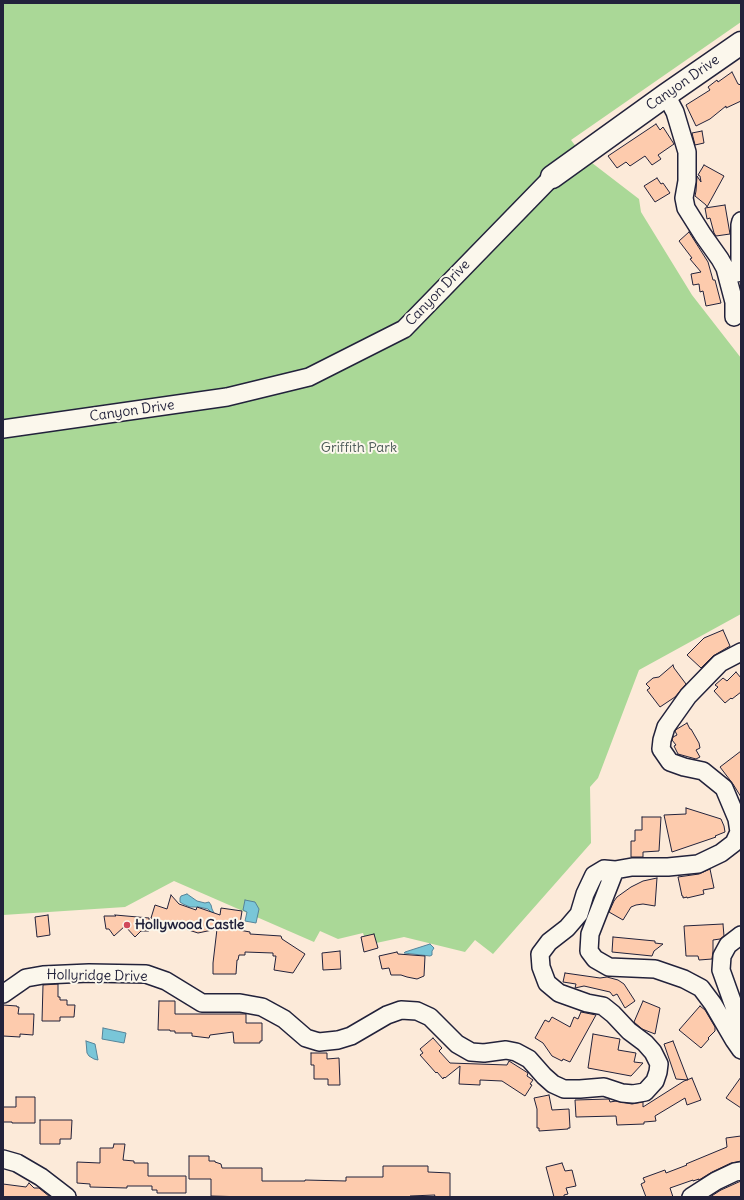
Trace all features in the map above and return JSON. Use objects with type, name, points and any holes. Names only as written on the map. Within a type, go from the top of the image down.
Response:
[{"type":"street","name":"Canyon Drive","points":[[3,429],[227,398],[309,377],[404,329],[552,177],[741,42]]},
{"type":"street","points":[[666,95],[675,112],[687,152],[687,181],[684,198],[686,208],[725,268],[734,302],[734,317]]},
{"type":"street","points":[[725,268],[731,273],[737,273],[740,267],[741,221]]},
{"type":"street","name":"Hollyridge Drive","points":[[3,994],[26,978],[43,974],[146,974],[166,981],[202,1004],[240,1003],[262,1007],[284,1019],[306,1038],[319,1042],[338,1040],[351,1036],[387,1015],[401,1010],[417,1011],[430,1017],[457,1044],[471,1052],[484,1053],[506,1050],[516,1052],[529,1059],[553,1084],[564,1089],[604,1087],[622,1093],[633,1094],[645,1092],[655,1081],[658,1072],[659,1064],[653,1052],[645,1043],[629,1031],[603,1006],[587,1003],[559,993],[547,983],[541,967],[540,954],[549,942],[567,928],[579,914],[585,894],[594,875],[604,869],[614,870],[632,867],[668,867],[698,864],[721,853],[734,843],[739,832],[736,819],[724,788],[703,771],[670,762],[661,749],[666,727],[688,696],[720,663],[741,652]]},
{"type":"street","points":[[614,870],[590,934],[589,951],[594,959],[609,967],[655,969],[684,979],[701,988],[713,1004],[741,1050]]},
{"type":"street","points":[[741,935],[728,945],[722,956],[721,970],[741,1026]]},
{"type":"street","points":[[3,1159],[17,1163],[40,1177],[67,1197]]},
{"type":"street","points":[[691,1197],[716,1181],[741,1171]]},
{"type":"green space","name":"Griffith Park","points":[[3,3],[741,3],[741,22],[571,140],[583,156],[639,199],[641,212],[692,295],[741,358],[741,614],[639,670],[598,778],[590,787],[591,843],[493,954],[475,940],[465,952],[404,937],[367,945],[363,933],[338,939],[320,931],[314,942],[174,881],[125,907],[3,915]]},
{"type":"water","points":[[187,894],[197,901],[205,903],[209,902],[216,917],[208,909],[190,907],[180,902],[181,896]]},
{"type":"water","points":[[245,900],[255,902],[259,909],[256,923],[245,921],[247,912],[243,910]]},
{"type":"water","points":[[430,944],[434,948],[432,955],[430,956],[404,953],[405,952]]},
{"type":"water","points":[[103,1028],[126,1033],[124,1043],[102,1039]]},
{"type":"water","points":[[86,1041],[95,1044],[98,1060],[89,1056],[87,1053]]},
{"type":"building","points":[[732,72],[738,84],[741,85],[741,101],[726,108],[726,106],[710,119],[696,126],[686,105],[710,90],[708,87],[717,80],[718,82]]},
{"type":"building","points":[[656,124],[660,130],[663,127],[674,144],[658,155],[661,159],[652,165],[645,156],[630,166],[626,162],[617,168],[608,156]]},
{"type":"building","points":[[702,131],[704,143],[695,145],[692,133]]},
{"type":"building","points":[[704,165],[724,176],[707,207],[695,196],[697,176],[701,182],[700,176],[698,175]]},
{"type":"building","points":[[657,178],[661,184],[663,183],[670,193],[655,202],[644,186]]},
{"type":"building","points":[[725,205],[730,234],[716,236],[710,218],[707,219],[705,208]]},
{"type":"building","points":[[689,232],[708,262],[713,280],[715,280],[721,303],[706,306],[703,291],[700,292],[699,284],[693,285],[691,274],[701,272],[690,259],[692,258],[679,241]]},
{"type":"building","points":[[723,630],[730,646],[713,656],[701,668],[687,655],[704,638]]},
{"type":"building","points":[[673,665],[686,684],[675,697],[660,707],[647,690],[650,688],[646,684],[653,678],[659,677]]},
{"type":"building","points":[[736,672],[741,678],[741,692],[725,703],[714,691],[718,687],[715,685],[723,678],[727,681]]},
{"type":"building","points":[[687,723],[699,743],[700,748],[696,750],[700,757],[696,759],[678,754],[674,746],[676,745],[672,740],[673,737],[677,735],[675,731]]},
{"type":"building","points":[[741,751],[741,797],[720,767]]},
{"type":"building","points":[[686,808],[721,819],[725,832],[715,836],[716,837],[672,852],[664,815],[686,814]]},
{"type":"building","points":[[642,817],[661,817],[659,851],[643,852],[643,857],[631,857],[631,841],[635,841],[635,830],[642,830]]},
{"type":"building","points":[[710,869],[714,888],[703,890],[704,894],[683,898],[678,877],[699,874]]},
{"type":"building","points":[[657,878],[655,906],[643,904],[631,907],[623,920],[609,912],[617,897],[631,887],[643,881]]},
{"type":"building","points":[[171,895],[179,904],[196,910],[197,907],[220,915],[221,908],[242,911],[239,930],[250,932],[250,934],[281,936],[282,939],[305,954],[293,973],[274,970],[276,956],[273,956],[273,953],[245,952],[245,955],[239,955],[236,974],[213,974],[217,929],[198,933],[151,918],[155,905],[167,909]]},
{"type":"building","points":[[48,915],[50,935],[37,937],[35,917]]},
{"type":"building","name":"Hollywood Castle","points":[[115,915],[149,918],[149,931],[141,931],[135,937],[125,926],[114,936],[109,929],[106,929],[104,916],[116,916]]},
{"type":"building","points":[[723,924],[724,936],[720,939],[713,940],[712,959],[699,960],[698,956],[686,956],[684,926]]},
{"type":"building","points":[[374,934],[378,948],[364,952],[361,937]]},
{"type":"building","points":[[613,937],[655,941],[655,943],[663,944],[654,951],[652,956],[612,952]]},
{"type":"building","points":[[340,951],[341,969],[323,970],[322,953]]},
{"type":"building","points":[[397,952],[398,954],[425,956],[424,976],[417,979],[401,975],[391,975],[389,968],[382,969],[379,956]]},
{"type":"building","points":[[565,973],[600,978],[607,977],[618,980],[624,984],[635,1001],[625,1008],[617,994],[613,996],[610,992],[584,986],[575,988],[576,984],[563,982]]},
{"type":"building","points":[[58,984],[58,997],[60,997],[60,1000],[67,1000],[67,1005],[75,1005],[74,1017],[60,1017],[60,1021],[42,1021],[43,985]]},
{"type":"building","points":[[159,1001],[175,1001],[175,1014],[246,1014],[246,1023],[262,1023],[262,1041],[260,1041],[260,1043],[234,1043],[233,1032],[210,1035],[209,1038],[192,1036],[192,1033],[175,1033],[175,1031],[170,1030],[158,1030]]},
{"type":"building","points":[[643,1001],[660,1008],[655,1034],[642,1029],[634,1022]]},
{"type":"building","points":[[3,1005],[19,1007],[18,1014],[34,1014],[33,1035],[20,1034],[20,1037],[3,1036]]},
{"type":"building","points":[[700,1006],[705,1010],[715,1027],[715,1031],[701,1048],[679,1030]]},
{"type":"building","points":[[581,1012],[596,1015],[570,1062],[563,1059],[562,1061],[552,1056],[543,1043],[535,1038],[545,1020],[549,1022],[552,1017],[570,1027],[574,1017],[578,1019]]},
{"type":"building","points":[[593,1034],[620,1039],[618,1050],[636,1053],[634,1062],[643,1063],[631,1076],[588,1068]]},
{"type":"building","points":[[433,1038],[442,1048],[439,1051],[450,1063],[507,1065],[509,1061],[528,1073],[527,1076],[533,1080],[530,1084],[532,1085],[525,1096],[502,1081],[480,1080],[480,1085],[459,1084],[460,1066],[443,1079],[420,1055],[423,1053],[420,1049]]},
{"type":"building","points":[[673,1041],[688,1080],[676,1079],[664,1044]]},
{"type":"building","points":[[311,1053],[327,1053],[327,1059],[339,1058],[340,1085],[328,1085],[328,1079],[314,1079],[314,1065],[311,1065]]},
{"type":"building","points":[[741,1077],[741,1108],[726,1098]]},
{"type":"building","points":[[692,1078],[701,1100],[687,1105],[685,1098],[655,1116],[656,1121],[644,1122],[644,1124],[617,1125],[616,1116],[576,1117],[575,1100],[609,1099],[610,1102],[616,1101],[632,1104],[643,1102],[643,1107],[684,1081]]},
{"type":"building","points":[[549,1095],[552,1110],[569,1109],[570,1128],[539,1131],[539,1128],[537,1128],[537,1109],[534,1098]]},
{"type":"building","points":[[16,1097],[35,1097],[35,1123],[3,1122],[3,1107],[16,1107]]},
{"type":"building","points":[[40,1120],[72,1120],[71,1139],[60,1139],[60,1144],[40,1144]]},
{"type":"building","points":[[741,1136],[741,1161],[731,1163],[699,1180],[693,1180],[670,1188],[673,1197],[646,1197],[641,1184],[645,1182],[643,1178],[665,1170],[666,1173],[687,1165],[686,1164],[727,1147],[726,1138]]},
{"type":"building","points":[[114,1144],[125,1144],[123,1160],[134,1161],[134,1163],[148,1163],[148,1176],[186,1176],[186,1193],[157,1193],[157,1190],[152,1190],[152,1186],[127,1186],[127,1188],[90,1187],[90,1184],[77,1183],[77,1162],[100,1163],[100,1148],[113,1148]]},
{"type":"building","points":[[189,1156],[209,1156],[209,1161],[215,1161],[221,1164],[222,1168],[262,1168],[262,1181],[346,1181],[346,1177],[383,1177],[383,1166],[428,1166],[428,1172],[450,1173],[450,1197],[434,1197],[435,1195],[410,1197],[211,1196],[211,1179],[189,1179]]},
{"type":"building","points":[[562,1163],[565,1171],[572,1170],[576,1186],[566,1188],[568,1194],[564,1195],[564,1197],[554,1197],[546,1167]]},
{"type":"building","points":[[741,1181],[741,1197],[710,1197],[721,1190]]},
{"type":"building","points":[[29,1183],[34,1188],[39,1188],[50,1197],[3,1197],[3,1184],[26,1187]]},
{"type":"place","name":"Hollywood Castle","points":[[127,925]]}]
